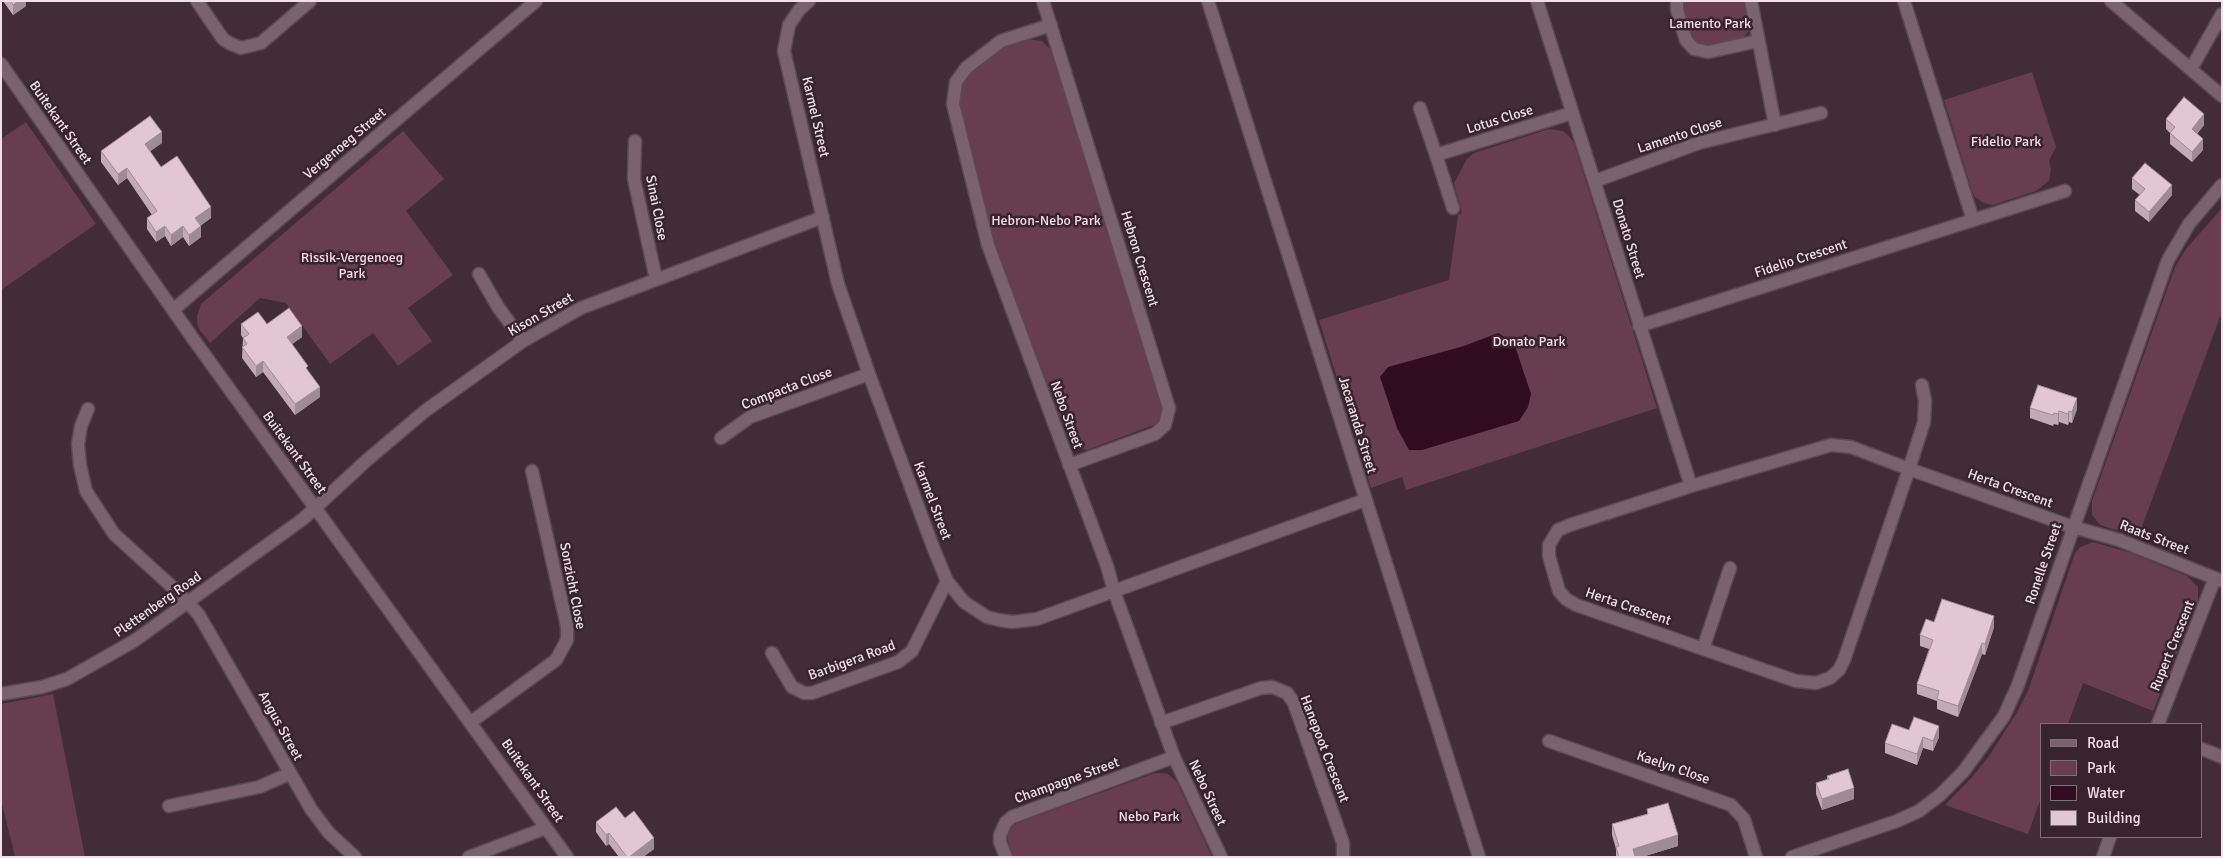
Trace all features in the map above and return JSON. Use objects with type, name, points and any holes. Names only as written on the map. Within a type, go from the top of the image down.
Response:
[{"type":"street","points":[[197,1],[224,39],[235,46],[248,48],[261,43],[310,1]]},
{"type":"street","name":"Vergenoeg Street","points":[[173,310],[536,1]]},
{"type":"street","name":"Karmel Street","points":[[809,1],[799,10],[789,25],[784,51],[840,292],[947,581],[955,592],[975,610],[987,617],[1012,622],[1037,619],[1365,500]]},
{"type":"street","name":"Hebron Crescent","points":[[1043,1],[1170,408],[1165,426],[1155,434],[1069,465]]},
{"type":"street","name":"Jacaranda Street","points":[[1208,1],[1479,857]]},
{"type":"street","name":"Donato Street","points":[[1537,1],[1691,486]]},
{"type":"street","points":[[1677,1],[1677,10],[1686,40],[1694,49],[1708,52],[1758,41]]},
{"type":"street","points":[[1751,1],[1775,125]]},
{"type":"street","points":[[1904,1],[1973,220]]},
{"type":"street","points":[[2111,1],[2222,96]]},
{"type":"street","points":[[2191,69],[2222,14]]},
{"type":"street","name":"Nebo Street","points":[[1051,25],[1001,41],[960,75],[952,97],[988,245],[1107,566],[1114,591],[1161,723],[1174,757],[1221,857]]},
{"type":"street","name":"Buitekant Street","points":[[1,64],[173,310],[567,857]]},
{"type":"street","points":[[1420,108],[1453,208]]},
{"type":"street","name":"Lotus Close","points":[[1436,155],[1572,113]]},
{"type":"street","name":"Lamento Close","points":[[1595,181],[1699,143],[1821,113]]},
{"type":"street","name":"Sinai Close","points":[[635,141],[634,179],[656,279]]},
{"type":"street","name":"Ronelle Street","points":[[1792,857],[1908,817],[1933,801],[1964,772],[2004,716],[2014,697],[2168,260],[2189,224],[2222,185]]},
{"type":"street","name":"Fidelio Crescent","points":[[1639,326],[2065,191]]},
{"type":"street","name":"Kison Street","points":[[315,507],[425,411],[523,341],[581,308],[823,217]]},
{"type":"street","points":[[480,274],[498,307],[523,341]]},
{"type":"street","name":"Compacta Close","points":[[721,438],[750,417],[869,374]]},
{"type":"street","points":[[1909,469],[1925,415],[1922,385]]},
{"type":"street","name":"Angus Street","points":[[88,409],[81,426],[78,444],[80,465],[86,491],[114,534],[199,615],[289,774],[322,825],[336,841],[355,857]]},
{"type":"street","name":"Herta Crescent","points":[[1909,469],[1839,670],[1823,682],[1808,684],[1796,681],[1576,605],[1566,599],[1559,591],[1548,556],[1551,539],[1558,530],[1570,525],[1691,486],[1831,445],[1851,447],[2073,527]]},
{"type":"street","name":"Sonzicht Close","points":[[471,722],[556,660],[567,640],[567,626],[532,471]]},
{"type":"street","name":"Plettenberg Road","points":[[1,694],[54,683],[78,674],[134,641],[303,519],[315,507]]},
{"type":"street","name":"Raats Street","points":[[2073,527],[2119,540],[2219,580]]},
{"type":"street","points":[[1703,649],[1730,568]]},
{"type":"street","name":"Rupert Crescent","points":[[2158,723],[2219,580]]},
{"type":"street","name":"Barbigera Road","points":[[772,653],[792,686],[804,693],[812,693],[898,662],[912,651],[947,581]]},
{"type":"street","name":"Hanepoot Crescent","points":[[1161,723],[1261,688],[1272,687],[1287,693],[1294,703],[1343,843],[1343,857]]},
{"type":"street","name":"Kaelyn Close","points":[[1549,741],[1731,805],[1744,819],[1756,857]]},
{"type":"street","points":[[2203,748],[2222,757]]},
{"type":"street","name":"Champagne Street","points":[[1006,857],[1000,842],[1000,835],[1006,822],[1012,817],[1174,757]]},
{"type":"street","points":[[169,806],[259,787],[289,774]]},
{"type":"street","points":[[469,857],[546,828]]},
{"type":"street","points":[[2103,857],[2110,838]]},
{"type":"green space","name":"Lamento Park","points":[[1683,1],[1745,1],[1749,31],[1743,38],[1708,47],[1693,42],[1682,9]]},
{"type":"green space","name":"Hebron-Nebo Park","points":[[1028,39],[1042,41],[1051,50],[1162,409],[1158,421],[1154,425],[1087,450],[1074,446],[1068,438],[999,257],[987,218],[960,103],[962,86],[971,73],[1000,49]]},
{"type":"green space","name":"Fidelio Park","points":[[2032,72],[2056,147],[2049,161],[2051,170],[2049,181],[2036,191],[1993,205],[1984,203],[1975,197],[1972,191],[1944,100]]},
{"type":"green space","points":[[26,122],[96,224],[1,290],[1,139]]},
{"type":"green space","name":"Donato Park","points":[[1549,129],[1563,131],[1574,143],[1657,408],[1406,490],[1402,477],[1371,488],[1319,320],[1449,280],[1458,215],[1462,213],[1454,183],[1467,159],[1474,153]]},
{"type":"green space","name":"Rissik-Vergenoeg Park","points":[[403,131],[444,179],[406,211],[453,275],[408,308],[432,341],[398,366],[373,333],[330,364],[286,303],[260,298],[210,343],[199,329],[197,322],[201,304]]},
{"type":"green space","points":[[2222,208],[2222,312],[2138,537],[2100,525],[2092,515],[2092,501],[2175,267],[2186,249]]},
{"type":"green space","points":[[2093,542],[2131,553],[2187,576],[2198,587],[2198,601],[2153,711],[2083,683],[2068,723],[2040,723],[2040,801],[2028,834],[1945,805],[1989,756],[2016,714],[2028,691],[2075,553],[2080,547]]},
{"type":"green space","points":[[53,694],[85,857],[15,857],[1,800],[1,704]]},
{"type":"green space","name":"Nebo Park","points":[[1155,773],[1168,774],[1177,782],[1212,857],[1013,857],[1007,837],[1012,827],[1017,823]]},
{"type":"water","points":[[1498,333],[1514,343],[1531,394],[1528,407],[1519,421],[1422,450],[1409,450],[1397,428],[1380,377],[1388,367],[1464,346]]},
{"type":"building","points":[[2184,97],[2204,114],[2192,129],[2203,139],[2192,152],[2170,133],[2175,127],[2166,119]]},
{"type":"building","points":[[150,116],[162,132],[145,144],[161,167],[177,156],[211,207],[195,218],[201,226],[189,235],[183,226],[171,235],[165,226],[156,232],[147,218],[157,211],[127,168],[118,174],[101,151]]},
{"type":"building","points":[[2145,163],[2172,185],[2149,212],[2135,200],[2145,189],[2132,178]]},
{"type":"building","points":[[289,308],[302,326],[287,337],[308,366],[306,368],[320,387],[295,404],[263,361],[256,366],[242,347],[247,344],[243,338],[249,334],[241,324],[258,312],[267,324]]},
{"type":"building","points":[[2038,385],[2077,398],[2072,412],[2069,411],[2068,414],[2059,411],[2058,414],[2054,413],[2053,415],[2030,408]]},
{"type":"building","points":[[1942,599],[1994,616],[1985,644],[1982,643],[1958,706],[1937,699],[1939,691],[1917,684],[1933,640],[1920,635],[1926,619],[1934,622]]},
{"type":"building","points":[[1914,717],[1939,726],[1933,741],[1923,737],[1917,754],[1885,743],[1892,724],[1909,730]]},
{"type":"building","points":[[1848,769],[1854,788],[1822,799],[1816,783],[1829,779],[1827,776]]},
{"type":"building","points":[[1668,803],[1678,835],[1633,849],[1635,857],[1619,857],[1616,847],[1619,846],[1612,824],[1648,814],[1647,809]]},
{"type":"building","points":[[616,807],[625,818],[634,811],[654,838],[629,857],[627,857],[609,833],[606,835],[596,822]]}]
